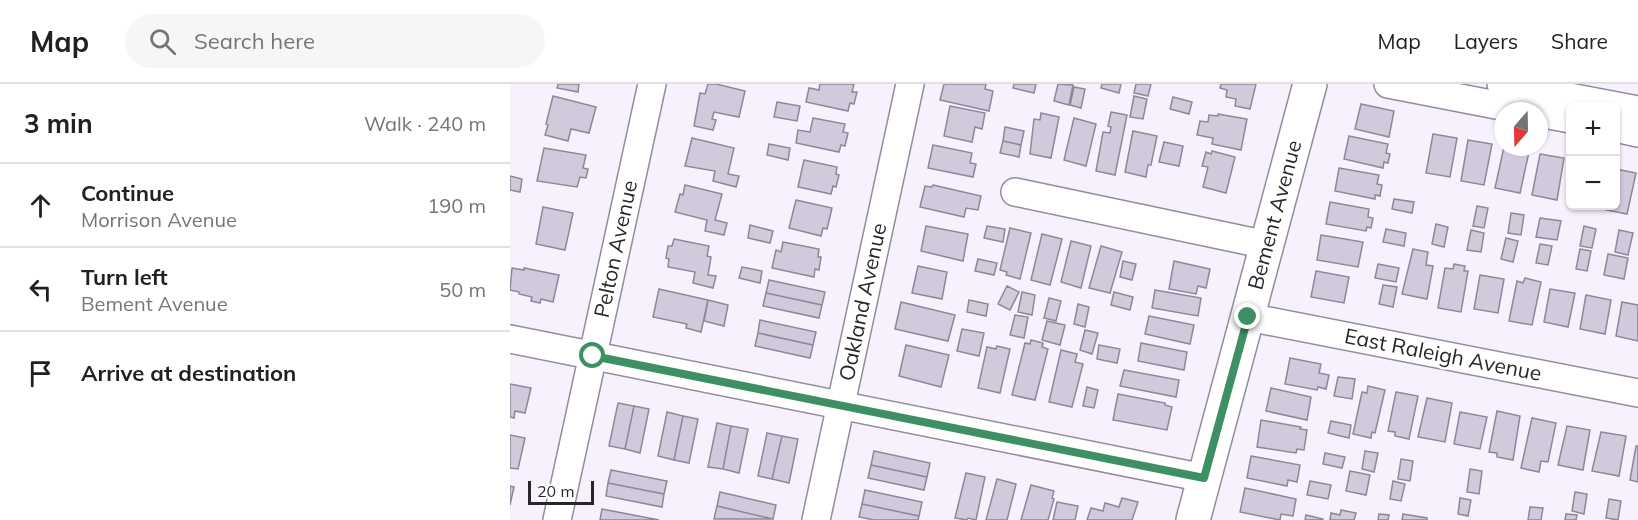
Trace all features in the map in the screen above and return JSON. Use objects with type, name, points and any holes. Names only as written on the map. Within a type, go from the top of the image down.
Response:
[{"type":"street","name":"Pelton Avenue","points":[[557,520],[652,84]]},
{"type":"street","name":"Oakland Avenue","points":[[816,520],[910,84]]},
{"type":"street","name":"Bement Avenue","points":[[1193,520],[1310,84]]},
{"type":"street","points":[[1388,84],[1494,105]]},
{"type":"street","points":[[1501,84],[1638,110]]},
{"type":"street","points":[[1548,115],[1566,119]]},
{"type":"street","points":[[1620,129],[1638,133]]},
{"type":"street","points":[[1015,192],[1267,245]]},
{"type":"street","name":"East Raleigh Avenue","points":[[1248,317],[1638,393]]},
{"type":"street","points":[[510,339],[1204,478]]},
{"type":"building","points":[[558,84],[579,84],[578,92],[557,88]]},
{"type":"building","points":[[708,84],[745,91],[739,117],[714,112],[712,119],[716,120],[713,130],[694,126],[700,93],[705,94]]},
{"type":"building","points":[[820,84],[854,84],[852,92],[857,92],[854,104],[850,103],[848,111],[806,102],[809,88],[819,90]]},
{"type":"building","points":[[944,84],[986,84],[985,89],[993,91],[989,111],[940,100]]},
{"type":"building","points":[[1014,84],[1036,84],[1034,93],[1013,88]]},
{"type":"building","points":[[1058,84],[1073,85],[1069,105],[1054,101]]},
{"type":"building","points":[[1102,84],[1121,84],[1119,93],[1101,88]]},
{"type":"building","points":[[1136,84],[1151,84],[1148,96],[1134,93]]},
{"type":"building","points":[[1221,84],[1256,84],[1250,109],[1235,106],[1236,99],[1226,97],[1227,90],[1220,88]]},
{"type":"building","points":[[1074,87],[1085,89],[1081,108],[1070,105]]},
{"type":"building","points":[[553,96],[596,107],[589,133],[571,129],[568,141],[545,135]]},
{"type":"building","points":[[1134,96],[1147,99],[1143,119],[1130,117]]},
{"type":"building","points":[[1173,97],[1192,102],[1189,114],[1170,109]]},
{"type":"building","points":[[777,102],[800,106],[797,121],[774,117]]},
{"type":"building","points":[[1361,104],[1394,111],[1389,137],[1355,129]]},
{"type":"building","points":[[950,106],[985,113],[982,129],[975,127],[972,142],[944,136]]},
{"type":"building","points":[[1111,112],[1127,115],[1115,175],[1096,171],[1103,132],[1110,133],[1111,127],[1108,126]]},
{"type":"building","points":[[1041,113],[1059,117],[1051,158],[1030,154],[1034,119],[1040,120]]},
{"type":"building","points":[[1218,114],[1247,119],[1241,150],[1212,144],[1213,138],[1197,135],[1200,121],[1208,122],[1209,115],[1218,116]]},
{"type":"building","points":[[813,118],[845,124],[843,132],[848,133],[845,146],[841,145],[839,152],[796,143],[798,130],[810,132]]},
{"type":"building","points":[[1074,118],[1096,124],[1086,166],[1064,160]]},
{"type":"building","points":[[1005,127],[1024,131],[1021,145],[1003,141]]},
{"type":"building","points":[[1133,131],[1157,136],[1146,177],[1125,172]]},
{"type":"building","points":[[1433,134],[1457,138],[1450,177],[1426,173]]},
{"type":"building","points":[[1349,136],[1388,144],[1386,153],[1390,154],[1388,163],[1384,162],[1383,168],[1344,159]]},
{"type":"building","points":[[692,138],[734,148],[728,174],[739,176],[736,187],[713,181],[715,171],[685,166]]},
{"type":"building","points":[[1468,140],[1492,144],[1484,185],[1461,181]]},
{"type":"building","points":[[1003,141],[1021,145],[1019,157],[1000,153]]},
{"type":"building","points":[[1164,142],[1183,146],[1179,166],[1159,162]]},
{"type":"building","points":[[769,144],[790,148],[788,160],[767,155]]},
{"type":"building","points":[[933,145],[972,153],[970,163],[976,164],[973,177],[928,168]]},
{"type":"building","points":[[544,148],[586,155],[583,168],[588,169],[586,178],[580,177],[577,187],[537,181]]},
{"type":"building","points":[[1212,151],[1235,157],[1226,193],[1203,187],[1208,167],[1202,166],[1206,152],[1211,154]]},
{"type":"building","points":[[1502,156],[1528,156],[1520,193],[1495,188]]},
{"type":"building","points":[[1540,156],[1564,158],[1557,200],[1532,195]]},
{"type":"building","points":[[804,160],[837,167],[836,174],[839,175],[836,187],[833,186],[831,194],[798,187]]},
{"type":"building","points":[[1339,168],[1379,175],[1377,184],[1382,185],[1380,196],[1375,195],[1375,199],[1335,191]]},
{"type":"building","points":[[1620,170],[1636,173],[1627,214],[1607,210],[1620,210]]},
{"type":"building","points":[[510,176],[522,179],[520,192],[510,190]]},
{"type":"building","points":[[685,185],[722,194],[715,220],[727,223],[724,235],[705,231],[707,220],[675,212]]},
{"type":"building","points":[[933,185],[981,196],[978,210],[966,208],[964,217],[920,207],[925,186],[932,187]]},
{"type":"building","points":[[1394,199],[1414,202],[1412,213],[1392,209]]},
{"type":"building","points":[[796,200],[832,208],[827,229],[823,228],[821,236],[789,228]]},
{"type":"building","points":[[1330,202],[1369,209],[1368,217],[1373,218],[1371,228],[1367,227],[1366,231],[1326,224]]},
{"type":"building","points":[[1477,206],[1488,208],[1484,228],[1473,226]]},
{"type":"building","points":[[543,207],[573,213],[565,250],[536,244]]},
{"type":"building","points":[[1511,213],[1524,215],[1521,235],[1508,233]]},
{"type":"building","points":[[1540,218],[1561,221],[1557,240],[1536,237]]},
{"type":"building","points":[[1436,224],[1448,227],[1444,247],[1432,244]]},
{"type":"building","points":[[750,225],[773,231],[770,243],[748,238]]},
{"type":"building","points":[[926,226],[968,234],[963,261],[921,251]]},
{"type":"building","points":[[987,226],[1005,229],[1003,242],[984,238]]},
{"type":"building","points":[[1584,226],[1596,229],[1592,248],[1580,246]]},
{"type":"building","points":[[1010,228],[1031,233],[1020,279],[1006,275],[1007,272],[1000,270]]},
{"type":"building","points":[[1386,229],[1406,233],[1404,246],[1383,242]]},
{"type":"building","points":[[1471,230],[1484,233],[1481,252],[1467,250]]},
{"type":"building","points":[[1619,230],[1633,233],[1628,255],[1615,252]]},
{"type":"building","points":[[1042,234],[1062,239],[1050,285],[1031,280]]},
{"type":"building","points":[[1321,235],[1363,242],[1358,267],[1317,260]]},
{"type":"building","points":[[1506,238],[1518,241],[1513,262],[1501,259]]},
{"type":"building","points":[[674,239],[709,246],[707,256],[711,257],[708,275],[716,276],[713,288],[693,283],[695,272],[668,267],[669,259],[666,258],[668,246],[672,246]]},
{"type":"building","points":[[1071,241],[1091,246],[1081,288],[1061,282]]},
{"type":"building","points":[[783,242],[819,249],[818,257],[821,257],[819,270],[815,269],[814,277],[772,268],[776,250],[781,252]]},
{"type":"building","points":[[1540,244],[1552,246],[1548,265],[1536,263]]},
{"type":"building","points":[[1101,246],[1122,252],[1110,293],[1089,288]]},
{"type":"building","points":[[1413,249],[1428,252],[1426,265],[1433,266],[1427,299],[1402,294]]},
{"type":"building","points":[[1580,249],[1591,251],[1587,271],[1576,269]]},
{"type":"building","points":[[1608,254],[1628,258],[1624,279],[1604,275]]},
{"type":"building","points":[[978,259],[997,263],[994,275],[975,271]]},
{"type":"building","points":[[1123,261],[1136,264],[1132,280],[1120,277]]},
{"type":"building","points":[[1174,261],[1210,269],[1206,288],[1198,286],[1196,294],[1169,289]]},
{"type":"building","points":[[1378,264],[1399,268],[1396,282],[1375,278]]},
{"type":"building","points":[[1454,264],[1465,266],[1464,271],[1468,271],[1461,312],[1438,308],[1445,268],[1453,269]]},
{"type":"building","points":[[918,266],[947,272],[942,299],[912,293]]},
{"type":"building","points":[[742,267],[762,271],[760,283],[739,278]]},
{"type":"building","points":[[512,268],[559,275],[553,302],[541,299],[540,303],[531,301],[532,297],[510,290]]},
{"type":"building","points":[[1316,271],[1349,277],[1344,303],[1311,297]]},
{"type":"building","points":[[1480,275],[1504,279],[1498,313],[1474,309]]},
{"type":"building","points":[[1525,278],[1541,282],[1532,325],[1509,321],[1517,281],[1523,283]]},
{"type":"building","points":[[769,280],[825,292],[822,305],[766,293]]},
{"type":"building","points":[[1383,285],[1397,287],[1393,307],[1379,304]]},
{"type":"building","points":[[1007,286],[1019,292],[1010,310],[998,304]]},
{"type":"building","points":[[659,289],[708,300],[701,332],[686,328],[687,324],[653,317]]},
{"type":"building","points":[[1550,289],[1575,293],[1568,327],[1544,322]]},
{"type":"building","points":[[1155,290],[1201,298],[1198,316],[1152,308]]},
{"type":"building","points":[[1022,292],[1035,295],[1032,315],[1018,312]]},
{"type":"building","points":[[1114,292],[1133,297],[1130,310],[1111,305]]},
{"type":"building","points":[[766,293],[822,305],[819,318],[763,306]]},
{"type":"building","points":[[1586,295],[1611,300],[1605,334],[1580,329]]},
{"type":"building","points":[[1049,298],[1061,301],[1056,321],[1044,318]]},
{"type":"building","points":[[708,300],[728,305],[724,326],[704,321]]},
{"type":"building","points":[[969,300],[988,304],[986,316],[967,312]]},
{"type":"building","points":[[901,302],[955,315],[948,341],[895,329]]},
{"type":"building","points":[[1622,302],[1638,305],[1638,341],[1616,336]]},
{"type":"building","points":[[1078,304],[1089,307],[1085,327],[1074,324]]},
{"type":"building","points":[[1015,315],[1028,317],[1024,338],[1010,335]]},
{"type":"building","points":[[1149,316],[1194,325],[1190,344],[1145,334]]},
{"type":"building","points":[[760,320],[816,332],[813,345],[758,333]]},
{"type":"building","points":[[1047,321],[1065,325],[1060,345],[1042,340]]},
{"type":"building","points":[[962,329],[984,333],[979,356],[957,351]]},
{"type":"building","points":[[1085,330],[1098,333],[1092,354],[1080,350]]},
{"type":"building","points":[[758,333],[813,345],[810,358],[755,346]]},
{"type":"building","points":[[1031,340],[1043,343],[1042,347],[1048,349],[1035,400],[1012,395],[1025,343],[1030,344]]},
{"type":"building","points":[[1141,343],[1187,352],[1184,370],[1138,361]]},
{"type":"building","points":[[906,345],[949,355],[941,387],[899,376]]},
{"type":"building","points":[[1099,345],[1120,349],[1117,363],[1097,359]]},
{"type":"building","points":[[997,346],[1010,349],[1000,393],[978,388],[987,347],[996,349]]},
{"type":"building","points":[[1061,350],[1077,354],[1075,362],[1083,364],[1072,407],[1049,402]]},
{"type":"building","points":[[1290,358],[1321,364],[1319,373],[1329,375],[1326,389],[1318,387],[1317,390],[1285,384]]},
{"type":"building","points":[[1124,370],[1179,380],[1176,397],[1120,386]]},
{"type":"building","points":[[1338,377],[1355,379],[1352,399],[1334,396]]},
{"type":"building","points":[[510,384],[531,388],[525,413],[515,411],[514,418],[510,417]]},
{"type":"building","points":[[1368,386],[1385,390],[1375,433],[1372,432],[1371,438],[1353,434],[1362,392],[1367,393]]},
{"type":"building","points":[[1087,387],[1098,390],[1094,408],[1083,406]]},
{"type":"building","points":[[1271,388],[1311,397],[1307,420],[1266,411]]},
{"type":"building","points":[[1396,392],[1418,396],[1409,439],[1395,436],[1395,432],[1388,431]]},
{"type":"building","points":[[1118,394],[1165,403],[1172,407],[1167,430],[1113,420]]},
{"type":"building","points":[[1427,398],[1452,403],[1445,442],[1418,437]]},
{"type":"building","points":[[618,403],[634,406],[625,449],[609,446]]},
{"type":"building","points":[[634,406],[649,409],[640,453],[625,449]]},
{"type":"building","points":[[1497,411],[1520,416],[1513,460],[1497,457],[1497,453],[1489,452]]},
{"type":"building","points":[[667,412],[683,416],[674,460],[658,456]]},
{"type":"building","points":[[1460,412],[1487,417],[1480,449],[1454,444]]},
{"type":"building","points":[[683,416],[698,419],[689,463],[674,460]]},
{"type":"building","points":[[1532,418],[1556,423],[1548,462],[1541,461],[1539,472],[1521,468]]},
{"type":"building","points":[[1261,420],[1307,430],[1304,450],[1297,449],[1296,453],[1257,447]]},
{"type":"building","points":[[1331,421],[1351,425],[1349,438],[1328,433]]},
{"type":"building","points":[[717,423],[731,426],[723,469],[708,467]]},
{"type":"building","points":[[731,426],[748,429],[739,473],[723,469]]},
{"type":"building","points":[[1567,426],[1590,430],[1583,470],[1558,465]]},
{"type":"building","points":[[1601,432],[1626,436],[1619,476],[1592,471]]},
{"type":"building","points":[[767,433],[782,436],[772,479],[758,476]]},
{"type":"building","points":[[510,435],[525,438],[518,469],[510,468]]},
{"type":"building","points":[[782,436],[798,439],[789,483],[772,479]]},
{"type":"building","points":[[1636,446],[1638,446],[1638,482],[1630,480]]},
{"type":"building","points":[[874,451],[930,463],[927,477],[871,465]]},
{"type":"building","points":[[1365,451],[1378,453],[1374,472],[1362,469]]},
{"type":"building","points":[[1325,453],[1345,457],[1342,468],[1323,464]]},
{"type":"building","points":[[1251,456],[1300,465],[1297,482],[1288,480],[1287,486],[1247,478]]},
{"type":"building","points":[[1401,459],[1413,461],[1410,481],[1398,479]]},
{"type":"building","points":[[871,465],[927,477],[924,490],[868,478]]},
{"type":"building","points":[[1470,469],[1482,471],[1479,494],[1467,492]]},
{"type":"building","points":[[611,470],[667,481],[664,494],[608,483]]},
{"type":"building","points":[[1350,471],[1370,475],[1366,495],[1346,491]]},
{"type":"building","points":[[966,473],[985,477],[976,520],[955,518]]},
{"type":"building","points":[[997,479],[1016,484],[1007,520],[986,520]]},
{"type":"building","points":[[1310,481],[1331,485],[1328,499],[1307,495]]},
{"type":"building","points":[[1393,481],[1405,484],[1401,501],[1390,499]]},
{"type":"building","points":[[608,483],[664,494],[662,507],[606,496]]},
{"type":"building","points":[[1031,485],[1054,491],[1048,520],[1021,520]]},
{"type":"building","points":[[510,486],[514,487],[510,505]]},
{"type":"building","points":[[1245,488],[1296,499],[1293,516],[1281,514],[1280,520],[1240,512]]},
{"type":"building","points":[[865,490],[922,502],[919,516],[862,504]]},
{"type":"building","points":[[720,492],[776,505],[773,519],[717,506]]},
{"type":"building","points":[[1575,492],[1587,494],[1584,514],[1572,511]]},
{"type":"building","points":[[1122,498],[1138,502],[1132,520],[1087,520],[1091,508],[1103,511],[1105,503],[1119,507]]},
{"type":"building","points":[[1460,498],[1471,500],[1468,516],[1458,514]]},
{"type":"building","points":[[1609,499],[1621,501],[1618,520],[1606,518]]},
{"type":"building","points":[[1057,502],[1078,506],[1075,520],[1053,520]]},
{"type":"building","points":[[862,504],[919,516],[918,520],[874,520],[859,517]]},
{"type":"building","points":[[717,506],[773,519],[714,519]]},
{"type":"building","points":[[1530,507],[1543,508],[1541,520],[1528,520]]},
{"type":"building","points":[[602,509],[659,520],[600,520]]},
{"type":"building","points":[[1341,510],[1356,513],[1354,520],[1330,520],[1331,513],[1340,515]]},
{"type":"building","points":[[1379,514],[1389,515],[1388,520],[1378,520]]},
{"type":"building","points":[[1403,514],[1427,518],[1427,520],[1402,520]]},
{"type":"building","points":[[1566,514],[1577,515],[1576,520],[1565,520]]},
{"type":"building","points":[[1306,515],[1323,519],[1323,520],[1305,520]]},
{"type":"route","points":[[593,356],[1204,478],[1248,317]]}]
